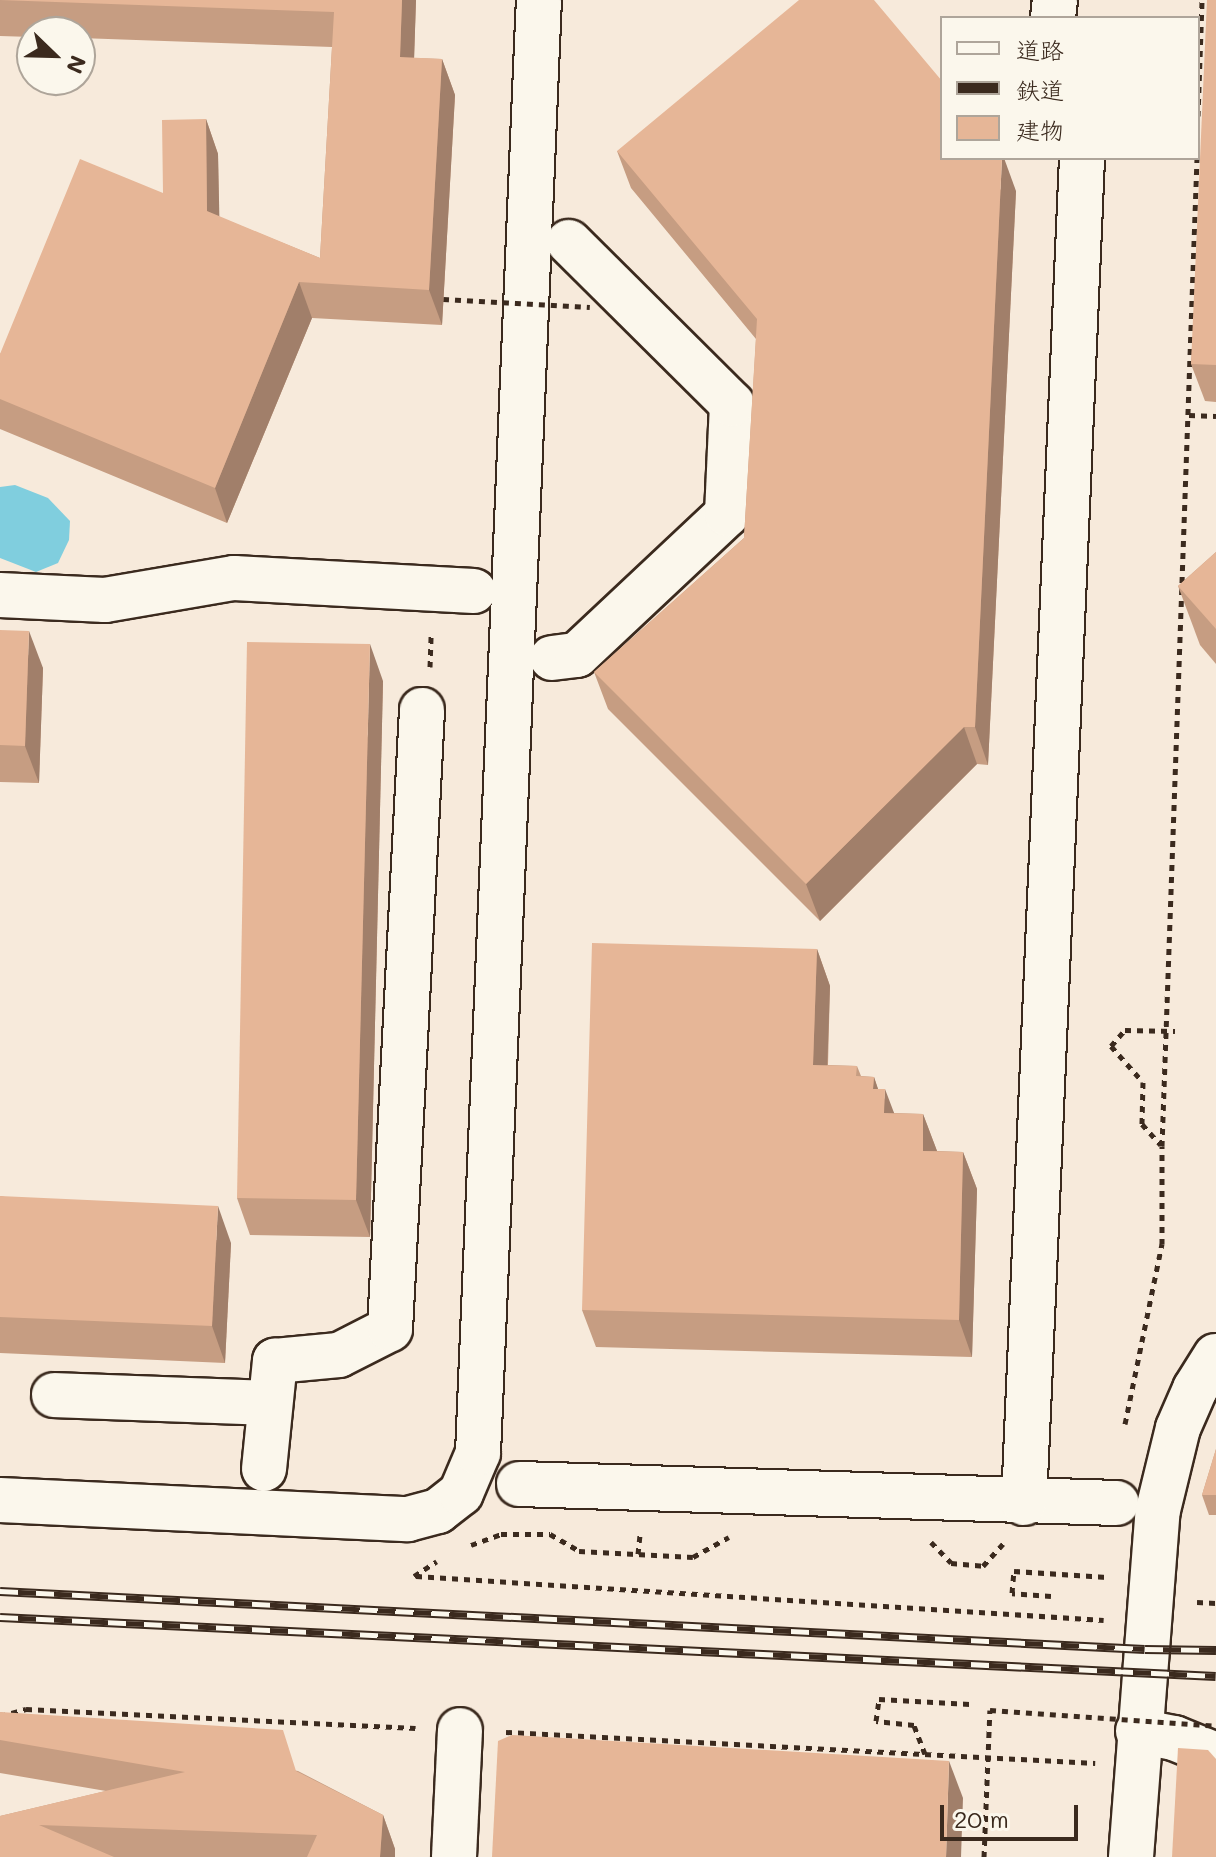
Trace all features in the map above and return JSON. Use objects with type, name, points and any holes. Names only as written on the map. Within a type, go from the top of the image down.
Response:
[{"type":"street","points":[[0,1500],[408,1519],[438,1511],[461,1493],[478,1453],[539,0]]},
{"type":"street","points":[[1016,1521],[1082,160]]},
{"type":"street","points":[[552,658],[577,655],[727,514],[732,404],[569,242]]},
{"type":"street","points":[[0,595],[105,600],[234,578],[453,590]]},
{"type":"street","points":[[264,1469],[275,1361],[339,1355],[390,1329],[422,710]]},
{"type":"street","points":[[1131,1857],[1138,1731],[1158,1510],[1178,1428],[1195,1389],[1216,1356]]},
{"type":"street","points":[[54,1395],[269,1403]]},
{"type":"street","points":[[519,1484],[1016,1521],[1117,1503]]},
{"type":"street","points":[[454,1857],[460,1730]]},
{"type":"street","points":[[1138,1731],[1174,1738],[1216,1755]]},
{"type":"path","points":[[1200,58],[1202,0]]},
{"type":"path","points":[[1125,1424],[1162,1244],[1162,1146],[1197,160]]},
{"type":"path","points":[[443,299],[590,307]]},
{"type":"path","points":[[1189,415],[1216,416]]},
{"type":"path","points":[[422,710],[453,590]]},
{"type":"path","points":[[1162,1146],[1142,1124],[1143,1082],[1111,1046],[1125,1030],[1175,1031]]},
{"type":"path","points":[[924,1535],[951,1563],[983,1566],[1016,1521]]},
{"type":"path","points":[[467,1546],[501,1534],[550,1534],[579,1551],[693,1557],[732,1535]]},
{"type":"path","points":[[440,1558],[414,1576],[1117,1620]]},
{"type":"path","points":[[1051,1596],[1012,1593],[1014,1571],[1116,1578]]},
{"type":"path","points":[[925,1754],[914,1725],[876,1721],[879,1699],[970,1704]]},
{"type":"path","points":[[0,1716],[26,1709],[1108,1764]]},
{"type":"path","points":[[984,1857],[990,1710],[1216,1726]]},
{"type":"water","points":[[15,485],[48,498],[70,521],[69,540],[58,563],[36,572],[0,558],[0,487]]},
{"type":"building","points":[[0,0],[402,0],[400,57],[442,59],[429,290],[299,282],[215,488],[0,399],[0,354],[80,159],[163,193],[162,120],[206,119],[207,211],[320,258],[334,12]]},
{"type":"building","points":[[799,0],[874,0],[940,79],[940,160],[1002,160],[975,727],[964,727],[806,884],[594,672],[744,538],[757,319],[617,151]]},
{"type":"building","points":[[1207,0],[1216,0],[1216,365],[1191,364]]},
{"type":"building","points":[[1216,552],[1216,629],[1178,586]]},
{"type":"building","points":[[0,630],[29,631],[25,746],[0,745]]},
{"type":"building","points":[[247,642],[370,644],[356,1200],[237,1198]]},
{"type":"building","points":[[592,943],[817,949],[813,1065],[857,1066],[856,1076],[874,1077],[873,1089],[885,1089],[884,1113],[923,1114],[923,1151],[963,1152],[959,1320],[582,1310]]},
{"type":"building","points":[[0,1196],[218,1206],[212,1326],[0,1317]]},
{"type":"building","points":[[1216,1449],[1216,1495],[1202,1495]]},
{"type":"building","points":[[0,1712],[283,1730],[296,1771],[383,1815],[380,1857],[307,1857],[317,1835],[39,1825],[114,1857],[0,1857],[0,1816],[185,1772],[0,1740]]},
{"type":"building","points":[[512,1735],[949,1761],[946,1857],[492,1857],[498,1741]]},
{"type":"building","points":[[1178,1748],[1208,1750],[1216,1759],[1216,1857],[1172,1857]]},
{"type":"railway","points":[[0,1591],[1145,1649],[1216,1650]]},
{"type":"railway","points":[[0,1617],[1216,1676]]}]
